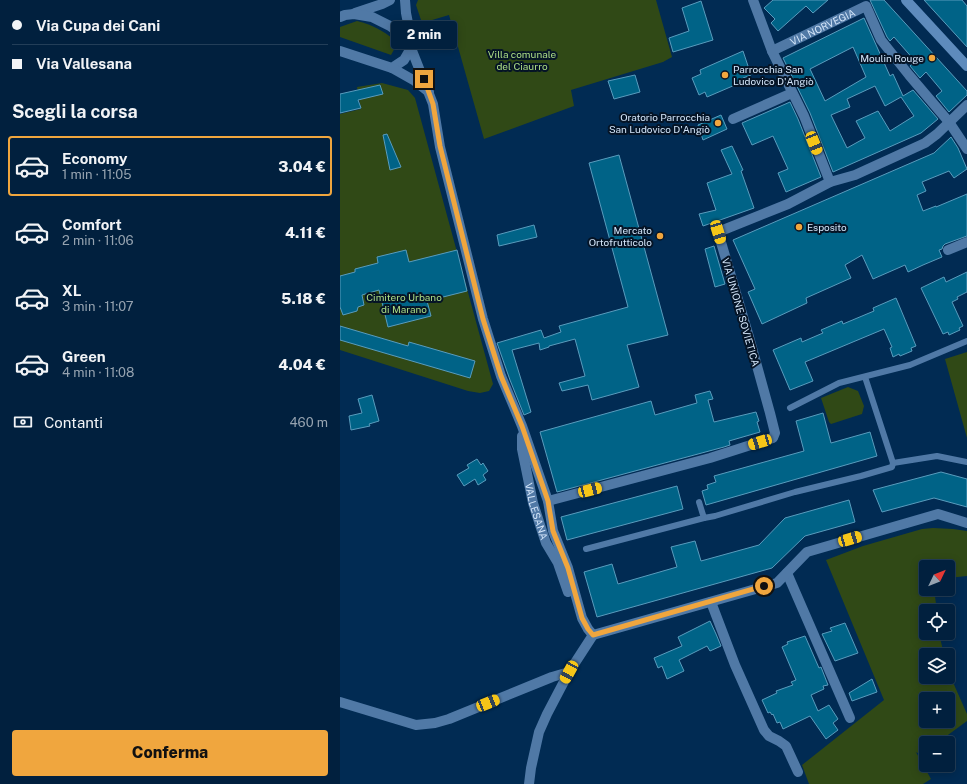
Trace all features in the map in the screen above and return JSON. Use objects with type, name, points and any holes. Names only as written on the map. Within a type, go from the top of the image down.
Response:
[{"type":"main road","points":[[906,0],[967,66]]},
{"type":"street","points":[[340,17],[354,14],[390,0]]},
{"type":"street","points":[[405,0],[410,44],[433,104],[440,146],[483,319],[501,376],[522,426]]},
{"type":"street","points":[[753,0],[772,51],[804,116],[830,182]]},
{"type":"street","name":"VIA NORVEGIA","points":[[772,51],[866,6],[881,40],[949,122],[967,148]]},
{"type":"street","points":[[354,14],[372,17],[390,26],[410,44]]},
{"type":"street","points":[[392,68],[404,60],[410,44]]},
{"type":"street","points":[[340,51],[392,68],[415,81],[429,92]]},
{"type":"street","points":[[733,118],[792,93]]},
{"type":"street","name":"VIA UNIONE SOVIETICA","points":[[548,501],[710,458],[773,438],[775,433],[718,232],[788,204],[830,182],[854,174],[925,143],[937,134],[967,104]]},
{"type":"street","points":[[948,250],[967,242]]},
{"type":"street","name":"VALLESANA","points":[[522,426],[548,501],[553,531],[568,568],[582,618],[593,635]]},
{"type":"street","name":"VALLESANA","points":[[522,426],[522,449],[533,502],[546,544],[558,563],[564,578],[577,625],[593,635]]},
{"type":"street","points":[[529,784],[530,768],[539,732],[569,672],[593,635],[777,583],[807,552],[938,514],[967,523]]},
{"type":"street","points":[[787,573],[850,718]]},
{"type":"street","points":[[710,602],[735,665],[764,730],[769,736],[786,746],[798,772]]},
{"type":"street","points":[[340,702],[416,724],[435,723],[449,720],[552,677],[569,672]]},
{"type":"lane","points":[[790,408],[839,383],[910,365],[967,341]]},
{"type":"lane","points":[[866,377],[893,463]]},
{"type":"lane","points":[[586,549],[714,516],[795,492],[861,476],[892,467],[893,463],[937,456],[967,462]]},
{"type":"lane","points":[[699,502],[704,518]]},
{"type":"green space","name":"Villa comunale del Ciaurro","points":[[418,0],[656,0],[672,57],[663,62],[571,90],[574,106],[484,139],[449,15],[422,23],[416,5]]},
{"type":"green space","points":[[357,21],[377,28],[396,41],[396,46],[391,55],[340,37],[340,27]]},
{"type":"green space","name":"Cimitero Urbano di Marano","points":[[382,83],[408,90],[415,98],[493,384],[489,391],[480,393],[468,391],[340,350],[340,114],[361,109],[357,87]]},
{"type":"green space","points":[[967,352],[967,438],[945,359]]},
{"type":"green space","points":[[848,387],[858,391],[864,406],[862,414],[831,424],[821,398]]},
{"type":"green space","points":[[933,528],[967,531],[967,576],[955,577],[955,560],[919,560],[919,596],[935,596],[936,604],[919,604],[919,640],[941,640],[942,648],[919,648],[919,684],[954,684],[967,714],[967,721],[947,736],[919,736],[919,754],[916,752],[919,757],[919,772],[927,772],[931,779],[923,784],[809,784],[802,765],[884,700],[826,560],[863,546],[922,529]]},
{"type":"building","points":[[773,0],[828,0],[813,13],[806,6],[778,31],[771,23],[775,19],[764,8]]},
{"type":"building","points":[[870,0],[884,0],[967,91],[967,95],[949,112],[936,96],[942,91],[926,72],[920,78],[910,66],[915,61],[894,37],[890,41],[887,37]]},
{"type":"building","points":[[924,0],[962,0],[967,6],[967,47]]},
{"type":"building","points":[[701,1],[713,40],[673,52],[669,38],[689,31],[682,8]]},
{"type":"building","points":[[864,18],[890,76],[893,74],[903,96],[913,90],[938,119],[921,133],[833,172],[810,113],[783,58]],"holes":[[[853,47],[866,77],[825,101],[810,69]],[[875,86],[885,106],[901,97],[914,116],[890,131],[878,111],[856,121],[865,138],[847,148],[831,115],[850,107],[847,99]]]},
{"type":"building","name":"Parrocchia San Ludovico D'Angiò","points":[[743,51],[751,75],[743,78],[742,82],[707,97],[705,92],[699,95],[692,78],[701,74],[700,70]]},
{"type":"building","points":[[635,75],[640,92],[614,99],[608,81]]},
{"type":"building","points":[[380,85],[383,94],[358,100],[361,108],[340,113],[340,94]]},
{"type":"building","points":[[790,102],[821,177],[786,192],[778,173],[788,169],[773,136],[752,145],[742,123]]},
{"type":"building","points":[[721,115],[727,129],[703,140],[698,125]]},
{"type":"building","points":[[387,134],[401,167],[390,170],[383,135]]},
{"type":"building","points":[[951,137],[958,148],[967,169],[954,178],[949,171],[922,182],[926,191],[917,195],[923,211],[967,194],[967,236],[945,244],[942,249],[939,250],[942,257],[908,272],[905,265],[873,279],[862,255],[845,265],[851,278],[806,298],[807,303],[762,324],[748,292],[755,289],[733,240],[934,153]]},
{"type":"building","points":[[732,146],[743,170],[741,171],[754,208],[703,226],[699,214],[716,210],[707,183],[732,174],[721,150]]},
{"type":"building","points":[[619,155],[668,335],[627,345],[639,387],[592,400],[588,385],[562,391],[559,383],[585,376],[575,339],[540,350],[539,343],[512,350],[531,412],[524,415],[497,343],[541,330],[544,338],[561,332],[559,326],[628,307],[589,163]]},
{"type":"building","points":[[534,225],[537,237],[499,246],[497,235]]},
{"type":"building","points":[[714,246],[725,284],[715,287],[705,249]]},
{"type":"building","points":[[406,250],[409,262],[457,250],[467,291],[427,301],[431,316],[388,327],[379,290],[362,295],[364,305],[358,307],[357,311],[343,315],[340,307],[340,276],[355,272],[355,269],[378,263],[377,257]]},
{"type":"building","points":[[967,272],[967,292],[957,297],[958,299],[952,302],[963,326],[959,328],[960,330],[949,335],[948,332],[943,334],[921,288],[944,277],[946,282]]},
{"type":"building","points":[[896,298],[916,346],[911,348],[912,351],[893,357],[890,348],[892,347],[884,329],[805,362],[813,381],[790,390],[773,350],[801,338],[802,342],[823,333],[821,330],[842,321],[843,324],[874,311],[873,308]]},
{"type":"building","points":[[340,326],[408,346],[409,342],[475,361],[470,378],[340,340]]},
{"type":"building","points":[[710,391],[713,399],[708,400],[714,422],[756,412],[760,432],[729,441],[730,445],[724,447],[557,492],[540,432],[651,401],[655,415],[697,403],[695,395]]},
{"type":"building","points":[[372,395],[379,421],[369,424],[370,426],[351,430],[349,416],[362,413],[358,399]]},
{"type":"building","points":[[823,413],[831,443],[870,432],[877,456],[706,505],[702,491],[708,489],[707,485],[716,482],[714,476],[804,451],[796,421]]},
{"type":"building","points":[[477,459],[481,465],[483,463],[488,471],[483,475],[486,480],[478,485],[475,479],[464,486],[457,475],[469,468],[467,465]]},
{"type":"building","points":[[941,472],[967,479],[967,507],[934,498],[882,512],[873,490]]},
{"type":"building","points":[[677,486],[683,509],[567,540],[561,517]]},
{"type":"building","points":[[849,500],[855,522],[805,536],[772,568],[597,617],[584,572],[612,564],[618,584],[677,567],[671,547],[695,541],[701,561],[759,545],[785,518]]},
{"type":"building","points":[[710,621],[721,646],[710,651],[707,646],[679,660],[684,671],[667,679],[662,666],[658,668],[654,658],[682,646],[678,637]]},
{"type":"building","points":[[845,623],[858,653],[835,661],[822,634],[832,631],[830,628]]},
{"type":"building","points":[[805,636],[819,668],[821,667],[828,685],[823,686],[824,689],[811,695],[818,711],[829,705],[838,719],[833,723],[838,730],[826,739],[810,716],[783,729],[780,722],[777,723],[773,714],[772,715],[770,712],[768,713],[762,700],[777,693],[776,691],[793,685],[791,682],[796,680],[782,647],[788,644],[787,642]]},
{"type":"building","points":[[872,679],[877,692],[852,701],[849,693]]},
{"type":"place","name":"Moulin Rouge","points":[[932,58]]},
{"type":"place","name":"Parrocchia San Ludovico D'Angiò","points":[[725,75]]},
{"type":"place","name":"Oratorio Parrocchia San Ludovico D'Angiò","points":[[718,123]]},
{"type":"place","name":"Esposito","points":[[799,227]]},
{"type":"place","name":"Mercato Ortofrutticolo","points":[[660,236]]},
{"type":"route","points":[[424,79],[433,104],[440,146],[483,319],[501,376],[522,426],[548,501],[553,531],[568,568],[582,618],[588,629],[593,635],[764,586]]}]
